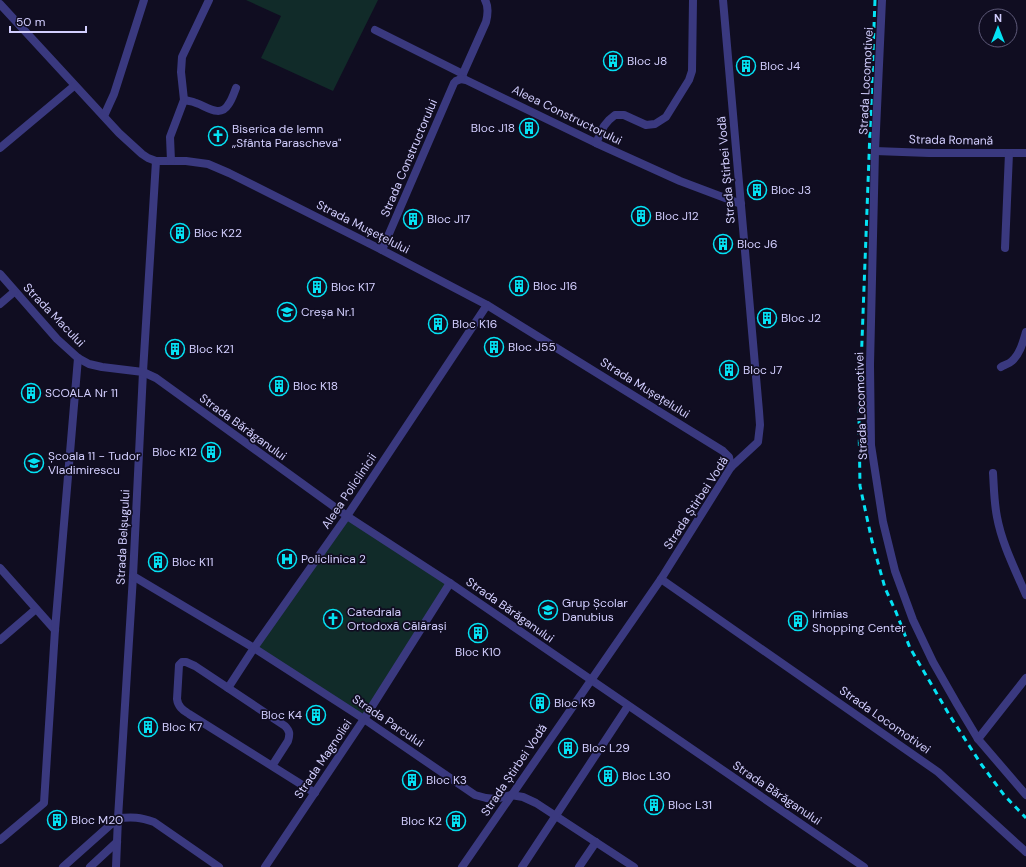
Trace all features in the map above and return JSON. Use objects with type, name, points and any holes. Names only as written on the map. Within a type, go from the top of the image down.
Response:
[{"type":"street","points":[[104,116],[114,94],[144,0]]},
{"type":"street","points":[[171,162],[170,137],[184,100],[181,72],[182,58],[209,0]]},
{"type":"street","points":[[462,76],[486,22],[488,12],[486,0]]},
{"type":"street","points":[[596,143],[604,126],[615,115],[624,115],[646,125],[655,124],[666,117],[689,80],[692,72],[693,0]]},
{"type":"street","name":"Strada Știrbei Vodă","points":[[462,867],[661,579],[731,467],[758,442],[760,411],[723,0]]},
{"type":"street","name":"Strada Locomotivei","points":[[882,0],[875,151],[870,357],[871,445],[883,522],[895,571],[913,620],[933,662],[978,739],[1026,795]]},
{"type":"street","name":"Strada Mușețelului","points":[[0,4],[74,86],[119,133],[148,158],[156,161],[186,161],[208,164],[230,173],[488,305],[723,451],[729,457],[731,467]]},
{"type":"street","name":"Aleea Constructorului","points":[[375,30],[462,76],[466,80],[596,143],[680,180],[741,204]]},
{"type":"street","name":"Strada Constructorului","points":[[382,250],[454,83],[462,76]]},
{"type":"street","points":[[0,148],[74,86]]},
{"type":"street","points":[[184,100],[196,102],[219,112],[228,106],[236,88]]},
{"type":"street","name":"Strada Romană","points":[[875,151],[929,153],[1026,153]]},
{"type":"street","points":[[1005,248],[1009,153]]},
{"type":"street","name":"Strada Belșugului","points":[[116,867],[156,161]]},
{"type":"street","name":"Strada Macului","points":[[0,274],[14,292],[57,339],[78,358],[95,366],[143,372]]},
{"type":"street","points":[[0,304],[14,292]]},
{"type":"street","name":"Aleea Policlinicii","points":[[228,688],[254,648],[347,516],[488,305]]},
{"type":"street","points":[[1000,367],[1011,362],[1016,356],[1022,346],[1026,332]]},
{"type":"street","points":[[0,840],[44,803],[54,630],[78,358]]},
{"type":"street","name":"Strada Bărăganului","points":[[143,372],[156,378],[347,516],[450,583],[864,867]]},
{"type":"street","points":[[993,473],[997,518],[1006,548],[1026,595]]},
{"type":"street","points":[[0,568],[54,630]]},
{"type":"street","name":"Strada Parcului","points":[[133,576],[254,648],[364,719],[475,795],[495,799],[511,795],[523,797],[536,803],[634,867]]},
{"type":"street","name":"Strada Locomotivei","points":[[661,579],[938,772],[1026,852]]},
{"type":"street","name":"Strada Magnoliei","points":[[265,867],[364,719],[450,583]]},
{"type":"street","points":[[0,640],[36,609]]},
{"type":"street","points":[[272,766],[288,741],[290,733],[289,730],[195,666],[182,662],[179,665],[177,699],[180,707],[272,766],[315,793]]},
{"type":"street","points":[[978,739],[1026,678]]},
{"type":"street","points":[[522,867],[628,706]]},
{"type":"street","points":[[63,867],[118,818],[132,817],[142,818],[154,822],[219,867]]},
{"type":"street","points":[[90,867],[117,842]]},
{"type":"street","points":[[579,867],[596,842]]},
{"type":"green space","points":[[246,0],[378,0],[333,91],[261,58],[281,16]]},
{"type":"green space","points":[[347,516],[450,583],[364,719],[254,648]]},
{"type":"railway","points":[[875,0],[859,419],[860,486],[872,541],[885,588],[910,648],[950,716],[981,764],[1004,795],[1026,818]]},
{"type":"place","name":"Bloc J8","points":[[613,61]]},
{"type":"place","name":"Bloc J4","points":[[746,66]]},
{"type":"place","name":"Bloc J18","points":[[529,128]]},
{"type":"place","name":"Biserica de lemn „Sfânta Parascheva\"","points":[[218,136]]},
{"type":"place","name":"Bloc J3","points":[[757,190]]},
{"type":"place","name":"Bloc J12","points":[[641,216]]},
{"type":"place","name":"Bloc J17","points":[[413,219]]},
{"type":"place","name":"Bloc K22","points":[[180,233]]},
{"type":"place","name":"Bloc J6","points":[[723,244]]},
{"type":"place","name":"Bloc J16","points":[[519,286]]},
{"type":"place","name":"Bloc K17","points":[[317,287]]},
{"type":"place","name":"Creșa Nr.1","points":[[287,312]]},
{"type":"place","name":"Bloc J2","points":[[767,318]]},
{"type":"place","name":"Bloc K16","points":[[438,324]]},
{"type":"place","name":"Bloc J55","points":[[494,347]]},
{"type":"place","name":"Bloc K21","points":[[175,349]]},
{"type":"place","name":"Bloc J7","points":[[729,370]]},
{"type":"place","name":"Bloc K18","points":[[279,386]]},
{"type":"place","name":"SCOALA Nr 11","points":[[31,393]]},
{"type":"place","name":"Bloc K12","points":[[211,452]]},
{"type":"place","name":"Școala 11 - Tudor Vladimirescu","points":[[34,463]]},
{"type":"place","name":"Policlinica 2","points":[[287,559]]},
{"type":"place","name":"Bloc K11","points":[[158,562]]},
{"type":"place","name":"Grup Școlar Danubius","points":[[548,610]]},
{"type":"place","name":"Catedrala Ortodoxă Călărași","points":[[333,619]]},
{"type":"place","name":"Irimias Shopping Center","points":[[798,621]]},
{"type":"place","name":"Bloc K10","points":[[478,633]]},
{"type":"place","name":"Bloc K9","points":[[540,703]]},
{"type":"place","name":"Bloc K4","points":[[316,715]]},
{"type":"place","name":"Bloc K7","points":[[148,727]]},
{"type":"place","name":"Bloc L29","points":[[568,748]]},
{"type":"place","name":"Bloc L30","points":[[608,776]]},
{"type":"place","name":"Bloc K3","points":[[412,780]]},
{"type":"place","name":"Bloc L31","points":[[654,805]]},
{"type":"place","name":"Bloc M20","points":[[57,820]]},
{"type":"place","name":"Bloc K2","points":[[456,821]]}]
